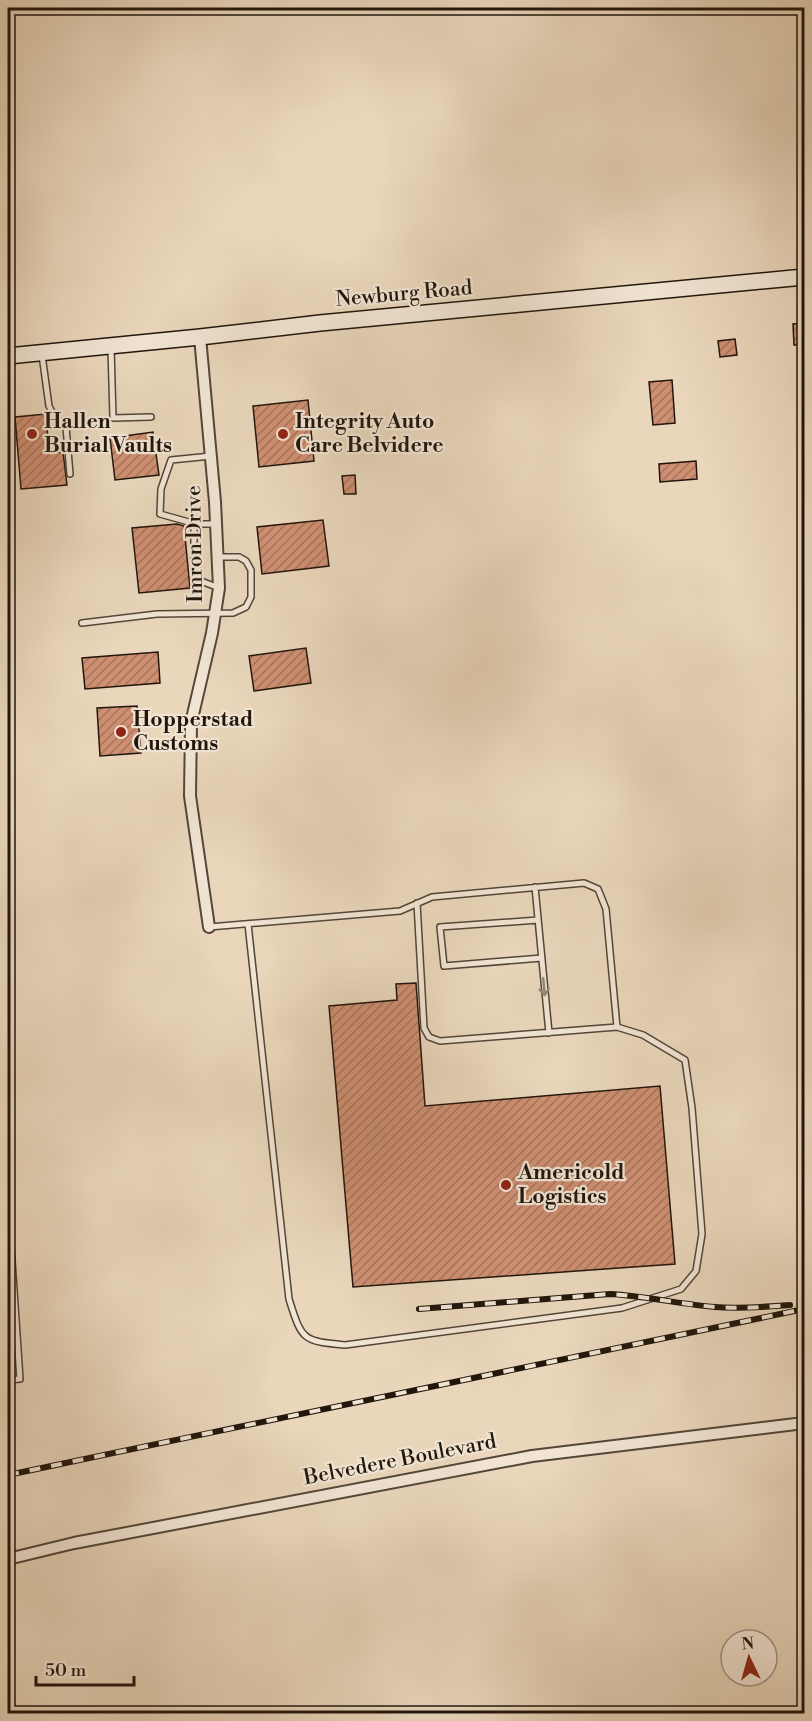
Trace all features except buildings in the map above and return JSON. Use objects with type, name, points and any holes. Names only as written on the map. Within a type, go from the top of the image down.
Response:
[{"type":"main road","name":"Newburg Road","points":[[8,356],[200,338],[320,323],[804,277]]},
{"type":"street","name":"Imron Drive","points":[[200,338],[211,456],[219,588],[191,723],[190,796],[209,927]]},
{"type":"street","name":"Belvedere Boulevard","points":[[8,1559],[74,1543],[532,1455],[804,1423]]},
{"type":"lane","points":[[111,346],[113,418],[151,417]]},
{"type":"lane","points":[[41,353],[49,406],[54,416],[66,427],[70,474]]},
{"type":"lane","points":[[211,456],[171,460],[161,489],[160,514],[194,524],[216,524]]},
{"type":"lane","points":[[194,524],[194,559],[201,581],[219,588]]},
{"type":"lane","points":[[82,623],[157,615],[233,613],[246,607],[251,597],[252,570],[246,561],[239,557],[218,557]]},
{"type":"lane","points":[[209,927],[400,911],[432,897],[584,883],[598,889],[606,909],[617,1027]]},
{"type":"lane","points":[[535,887],[549,1032]]},
{"type":"lane","points":[[248,924],[289,1299],[298,1328],[312,1342],[345,1345],[622,1308],[681,1288],[696,1271],[702,1234],[692,1108],[685,1060],[643,1035],[617,1027],[440,1041],[429,1037],[424,1028],[417,903]]},
{"type":"lane","points":[[538,920],[440,927],[444,966],[542,958]]},
{"type":"lane","points":[[8,1201],[20,1379],[8,1380]]},
{"type":"railway","points":[[419,1309],[610,1294],[715,1307],[790,1305]]},
{"type":"railway","points":[[8,1475],[804,1309]]},
{"type":"place","name":"Hallen Burial Vaults","points":[[32,434]]},
{"type":"place","name":"Integrity Auto Care Belvidere","points":[[283,434]]},
{"type":"place","name":"Hopperstad Customs","points":[[121,732]]},
{"type":"place","name":"Americold Logistics","points":[[506,1185]]}]
